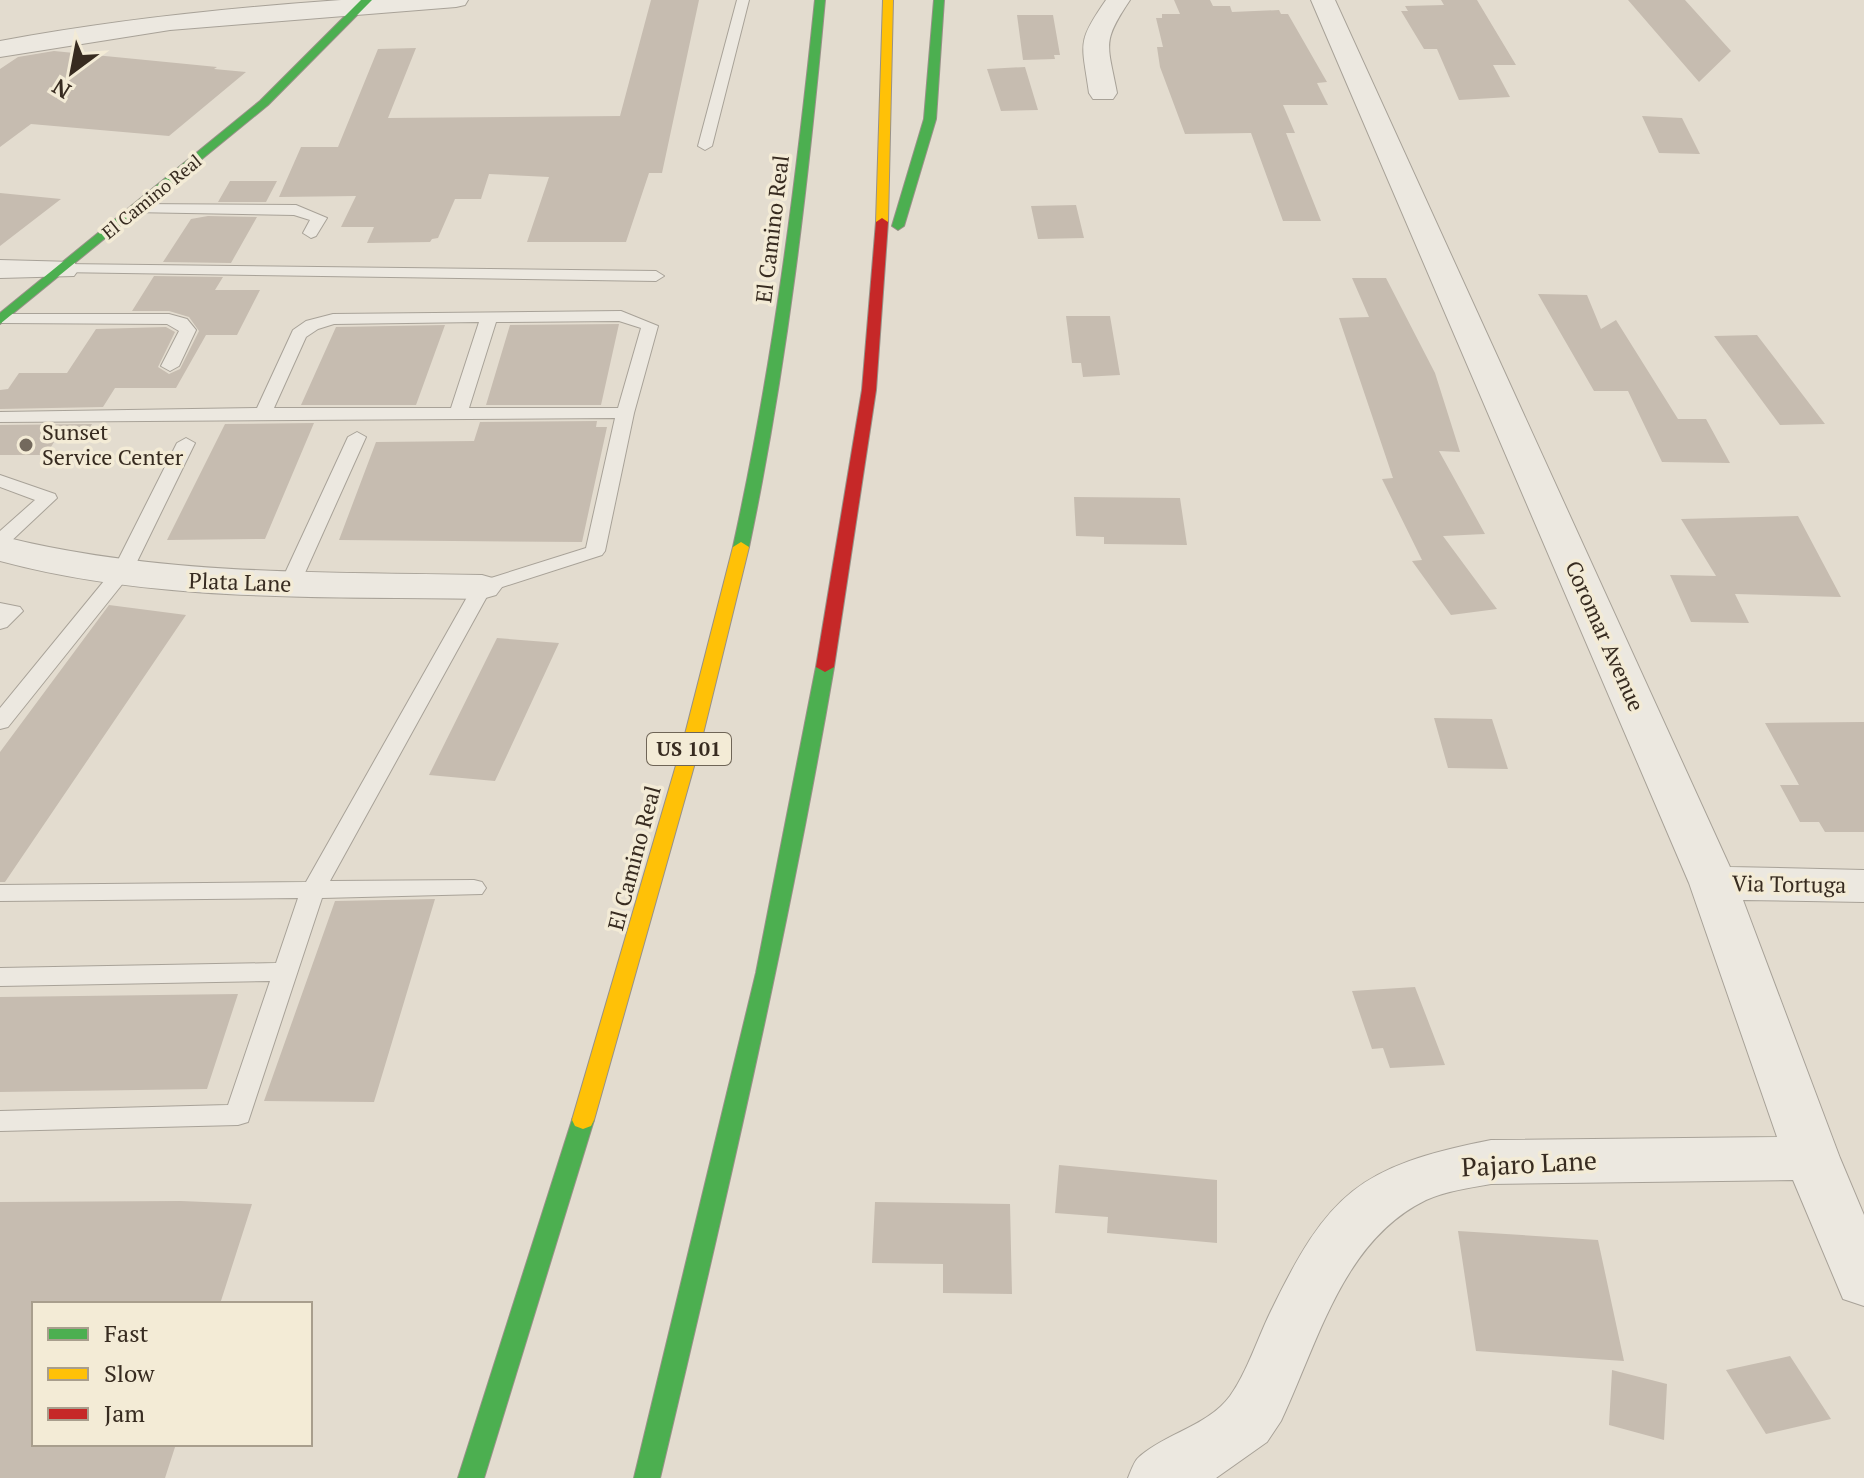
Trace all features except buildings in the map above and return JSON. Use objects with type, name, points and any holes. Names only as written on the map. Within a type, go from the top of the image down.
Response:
[{"type":"main road","name":"El Camino Real","points":[[471,1478],[568,1176],[639,933],[749,509],[788,298],[820,0]]},
{"type":"main road","points":[[647,1478],[739,1102],[807,772],[853,500],[880,290],[888,0]]},
{"type":"main road","points":[[880,290],[930,119],[939,0]]},
{"type":"main road","name":"El Camino Real","points":[[1,319],[264,103],[364,3]]},
{"type":"street","points":[[0,49],[165,21],[364,3],[456,0]]},
{"type":"street","points":[[1103,93],[1095,45],[1097,31],[1118,0]]},
{"type":"street","name":"Coromar Avenue","points":[[1323,0],[1713,883],[1812,1158],[1864,1282]]},
{"type":"street","points":[[0,269],[63,269]]},
{"type":"street","name":"Plata Lane","points":[[0,548],[23,556],[122,572],[223,583],[482,587]]},
{"type":"street","name":"Via Tortuga","points":[[1713,883],[1864,886]]},
{"type":"street","name":"Pajaro Lane","points":[[1160,1478],[1250,1419],[1323,1262],[1354,1219],[1383,1197],[1415,1179],[1452,1167],[1491,1162],[1812,1158]]},
{"type":"lane","points":[[705,146],[743,0]]},
{"type":"lane","points":[[136,209],[296,210],[319,218],[311,233]]},
{"type":"lane","points":[[63,269],[656,276]]},
{"type":"lane","points":[[0,1121],[238,1115],[313,890],[482,587],[595,551],[625,413],[650,326],[621,316],[333,319],[312,325],[299,334],[263,413]]},
{"type":"lane","points":[[458,413],[489,317]]},
{"type":"lane","points":[[1,319],[169,319],[181,323],[188,330],[170,366]]},
{"type":"lane","points":[[0,417],[625,413]]},
{"type":"lane","points":[[290,584],[357,437]]},
{"type":"lane","points":[[0,722],[122,572],[186,443]]},
{"type":"lane","points":[[0,481],[48,498],[0,541]]},
{"type":"lane","points":[[0,609],[13,611],[0,623]]},
{"type":"lane","points":[[0,893],[474,888]]},
{"type":"lane","points":[[0,977],[286,972]]},
{"type":"traffic: fast","points":[[0,320],[264,103],[367,0]]},
{"type":"traffic: fast","points":[[741,547],[780,344],[820,0]]},
{"type":"traffic: fast","points":[[898,226],[930,119],[939,0]]},
{"type":"traffic: fast","points":[[647,1478],[766,973],[825,667]]},
{"type":"traffic: fast","points":[[471,1478],[583,1120]]},
{"type":"traffic: slow","points":[[882,222],[888,0]]},
{"type":"traffic: slow","points":[[583,1120],[693,738],[741,547]]},
{"type":"traffic: jam","points":[[825,667],[869,390],[882,222]]},
{"type":"place","name":"Sunset Service Center","points":[[26,445]]}]
